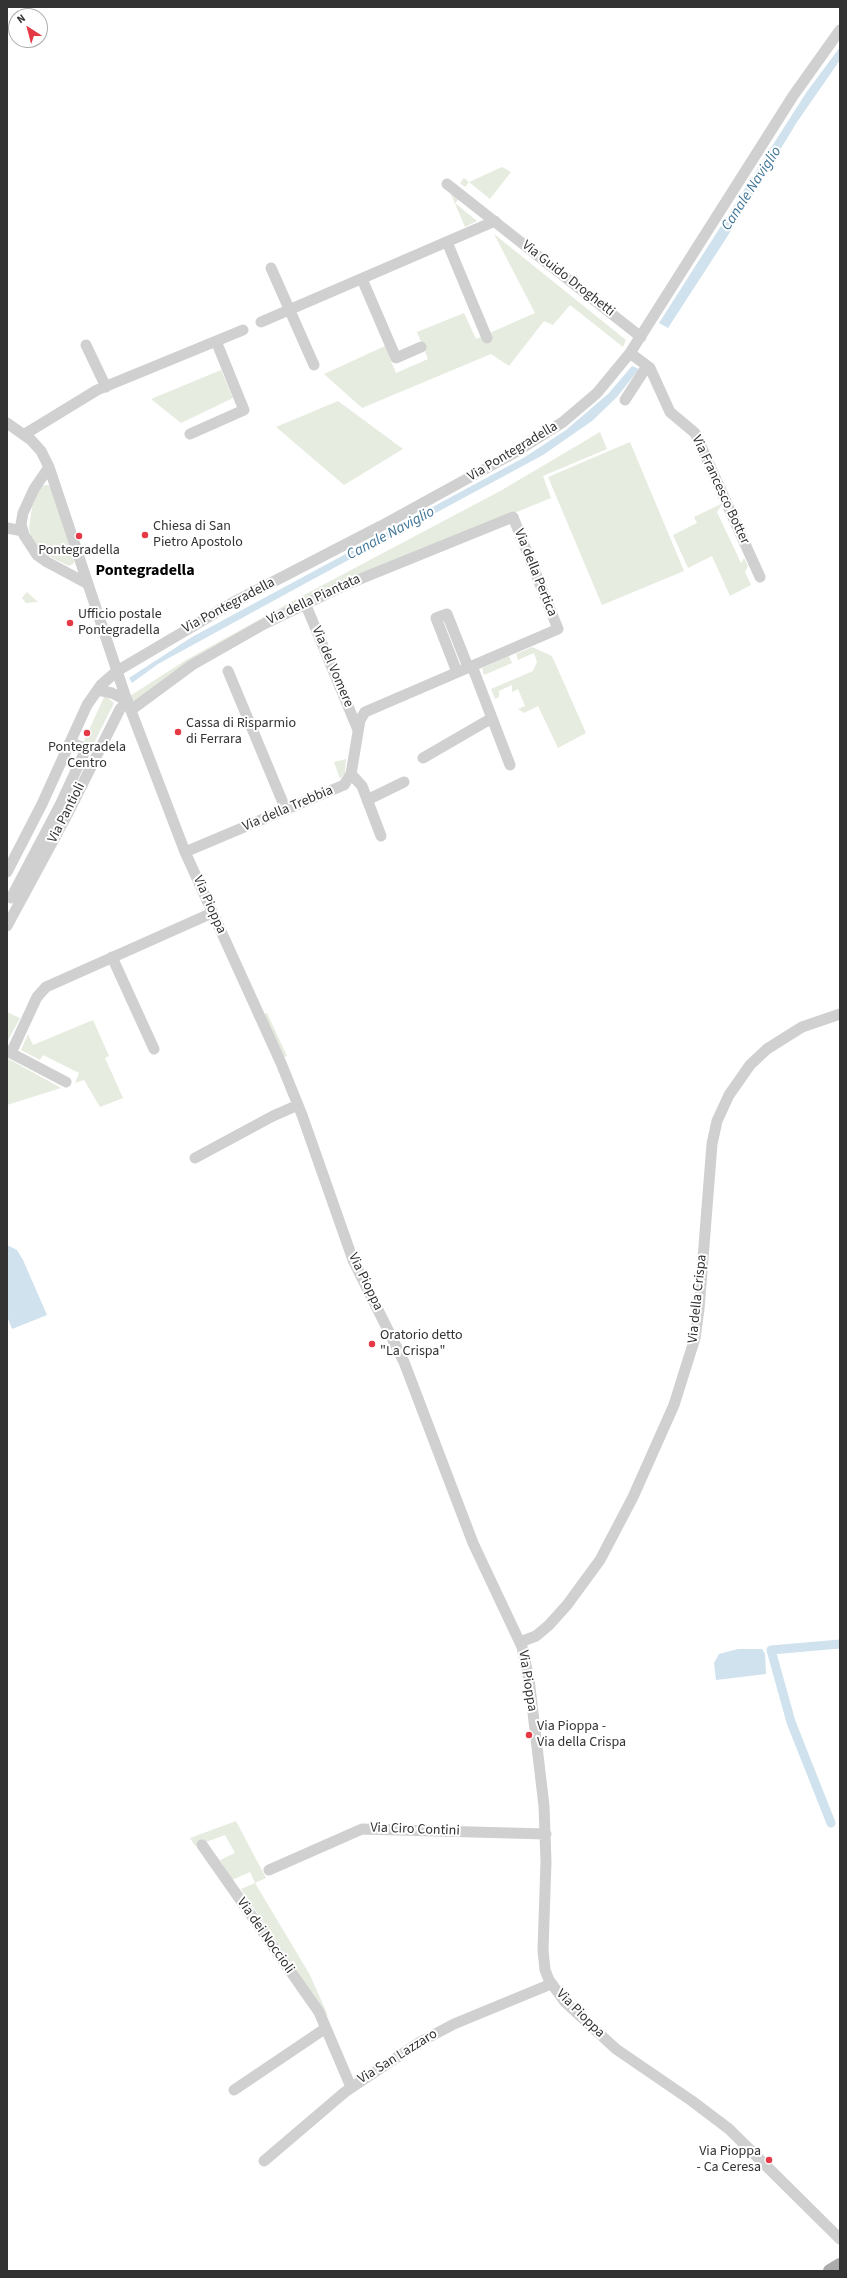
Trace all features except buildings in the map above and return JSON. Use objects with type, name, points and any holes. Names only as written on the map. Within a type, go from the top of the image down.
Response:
[{"type":"main road","points":[[830,2271],[840,2265]]},
{"type":"street","name":"Via Pontegradella","points":[[7,872],[87,705],[98,690],[113,674],[234,602],[381,526],[532,442],[582,407],[606,383],[641,337],[793,96],[840,30]]},
{"type":"street","name":"Via Guido Droghetti","points":[[447,184],[641,337]]},
{"type":"street","points":[[261,322],[494,222]]},
{"type":"street","points":[[447,242],[487,338]]},
{"type":"street","points":[[271,268],[314,365]]},
{"type":"street","points":[[362,279],[396,358],[421,347]]},
{"type":"street","points":[[25,434],[74,403],[106,387],[242,330]]},
{"type":"street","points":[[190,434],[244,410],[216,341]]},
{"type":"street","points":[[86,345],[106,387]]},
{"type":"street","name":"Via Francesco Botter","points":[[630,353],[647,366],[670,412],[695,433],[760,577]]},
{"type":"street","points":[[625,400],[647,366]]},
{"type":"street","name":"Via Pioppa","points":[[7,423],[25,434],[36,445],[49,467],[88,584],[113,674],[129,706],[185,852],[259,1014],[298,1105],[353,1260],[404,1362],[473,1543],[520,1642],[529,1679],[546,1834],[543,1950],[545,1970],[551,1984],[559,1996],[575,2013],[616,2049],[692,2101],[729,2129],[840,2239]]},
{"type":"street","points":[[49,467],[27,501],[23,513],[23,531],[29,546],[37,555],[58,569],[88,584]]},
{"type":"street","name":"Via della Piantata","points":[[129,706],[208,655],[305,603],[401,561],[513,517]]},
{"type":"street","name":"Via della Pertica","points":[[470,666],[558,629],[513,517]]},
{"type":"street","points":[[7,528],[23,531]]},
{"type":"street","name":"Via del Vomere","points":[[305,603],[358,730]]},
{"type":"street","points":[[456,672],[436,618],[447,614],[492,718],[510,765]]},
{"type":"street","points":[[381,836],[362,786],[351,774],[361,717],[365,712],[470,666]]},
{"type":"street","points":[[228,671],[286,810]]},
{"type":"street","points":[[98,690],[112,692],[129,706]]},
{"type":"street","name":"Via Pantioli","points":[[7,926],[12,899],[67,815],[120,709],[129,706]]},
{"type":"street","points":[[423,758],[492,718]]},
{"type":"street","points":[[12,899],[60,804],[86,748],[70,742]]},
{"type":"street","name":"Via della Trebbia","points":[[185,852],[340,788],[347,782],[351,774]]},
{"type":"street","points":[[367,800],[404,782]]},
{"type":"street","points":[[66,1082],[9,1052],[37,997],[46,987],[212,913]]},
{"type":"street","points":[[112,957],[154,1049]]},
{"type":"street","name":"Via della Crispa","points":[[520,1642],[536,1636],[549,1625],[567,1605],[600,1560],[630,1503],[674,1405],[695,1338],[699,1309],[711,1151],[717,1121],[729,1095],[750,1065],[780,1040],[802,1027],[840,1014]]},
{"type":"street","points":[[195,1158],[273,1116],[298,1105]]},
{"type":"street","name":"Via Ciro Contini","points":[[269,1870],[362,1828],[546,1834]]},
{"type":"street","name":"Via dei Noccioli","points":[[202,1845],[319,2012],[351,2088]]},
{"type":"street","name":"Via San Lazzaro","points":[[264,2161],[351,2088],[433,2034],[551,1984]]},
{"type":"street","points":[[234,2090],[326,2028]]},
{"type":"shaded area","points":[[502,167],[511,172],[490,199],[469,182]]},
{"type":"shaded area","points":[[464,178],[469,182],[465,187],[460,183]]},
{"type":"shaded area","points":[[450,192],[459,199],[455,203],[477,221],[465,227]]},
{"type":"shaded area","points":[[494,234],[626,340],[623,347],[570,305],[553,325],[544,321],[509,366],[491,354],[362,408],[324,374],[385,346],[396,373],[428,359],[417,332],[464,313],[476,339],[535,313]]},
{"type":"shaded area","points":[[221,370],[233,398],[181,423],[151,399]]},
{"type":"shaded area","points":[[338,401],[403,449],[344,485],[276,427]]},
{"type":"shaded area","points":[[600,432],[607,449],[543,476],[551,498],[316,594],[131,707],[130,696],[186,660],[302,596],[502,490]]},
{"type":"shaded area","points":[[630,442],[684,571],[602,605],[548,477]]},
{"type":"shaded area","points":[[49,485],[51,488],[74,559],[74,563],[69,566],[38,551],[31,537],[29,528],[32,507],[40,487]]},
{"type":"shaded area","points":[[723,503],[717,512],[741,563],[744,558],[748,566],[745,572],[751,585],[730,596],[712,556],[688,568],[673,535],[697,523],[694,517]]},
{"type":"shaded area","points":[[27,592],[38,602],[26,603],[22,598]]},
{"type":"shaded area","points":[[532,647],[552,656],[586,733],[558,748],[538,706],[524,713],[518,709],[525,706],[518,689],[512,692],[512,685],[499,691],[499,697],[495,699],[491,689],[533,671],[537,662],[534,653],[518,660],[516,654]]},
{"type":"shaded area","points":[[509,656],[512,663],[484,675],[482,668]]},
{"type":"shaded area","points":[[105,695],[114,703],[92,747],[83,743]]},
{"type":"shaded area","points":[[346,759],[345,773],[340,779],[334,762]]},
{"type":"shaded area","points":[[7,1012],[20,1018],[7,1042]]},
{"type":"shaded area","points":[[267,1013],[287,1056],[282,1058],[262,1015]]},
{"type":"shaded area","points":[[93,1020],[109,1056],[105,1058],[123,1098],[100,1107],[84,1080],[75,1083],[79,1073],[43,1055],[40,1060],[21,1050],[28,1034],[33,1045]]},
{"type":"shaded area","points":[[7,1058],[61,1088],[7,1105]]},
{"type":"shaded area","points":[[236,1821],[266,1878],[255,1883],[250,1872],[232,1880],[220,1860],[235,1853],[225,1835],[195,1846],[190,1838]]},
{"type":"shaded area","points":[[255,1883],[310,1975],[329,2018],[241,1889]]},
{"type":"water","name":"Canale Naviglio","points":[[840,47],[840,60],[797,122],[727,237],[668,328],[659,323],[806,93]]},
{"type":"water","name":"Canale Naviglio","points":[[632,366],[639,369],[617,397],[592,421],[543,455],[158,664],[132,683],[129,678],[192,637],[525,457],[566,430],[608,394]]},
{"type":"water","points":[[7,1245],[17,1250],[23,1260],[47,1315],[12,1329],[7,1316]]},
{"type":"water","points":[[738,1649],[762,1649],[765,1654],[766,1674],[716,1680],[714,1663],[719,1654]]},
{"type":"waterway","points":[[831,1823],[791,1722],[771,1650],[840,1644]]},
{"type":"place","name":"Chiesa di San Pietro Apostolo","points":[[145,535]]},
{"type":"place","name":"Pontegradella","points":[[79,536]]},
{"type":"place","name":"Ufficio postale Pontegradella","points":[[70,623]]},
{"type":"place","name":"Cassa di Risparmio di Ferrara","points":[[178,732]]},
{"type":"place","name":"Pontegradela Centro","points":[[87,733]]},
{"type":"place","name":"Oratorio detto \"La Crispa\"","points":[[372,1344]]},
{"type":"place","name":"Via Pioppa - Via della Crispa","points":[[529,1735]]},
{"type":"place","name":"Via Pioppa - Ca Ceresa","points":[[769,2160]]},
{"type":"district","name":"Pontegradella","points":[[145,571]]}]
